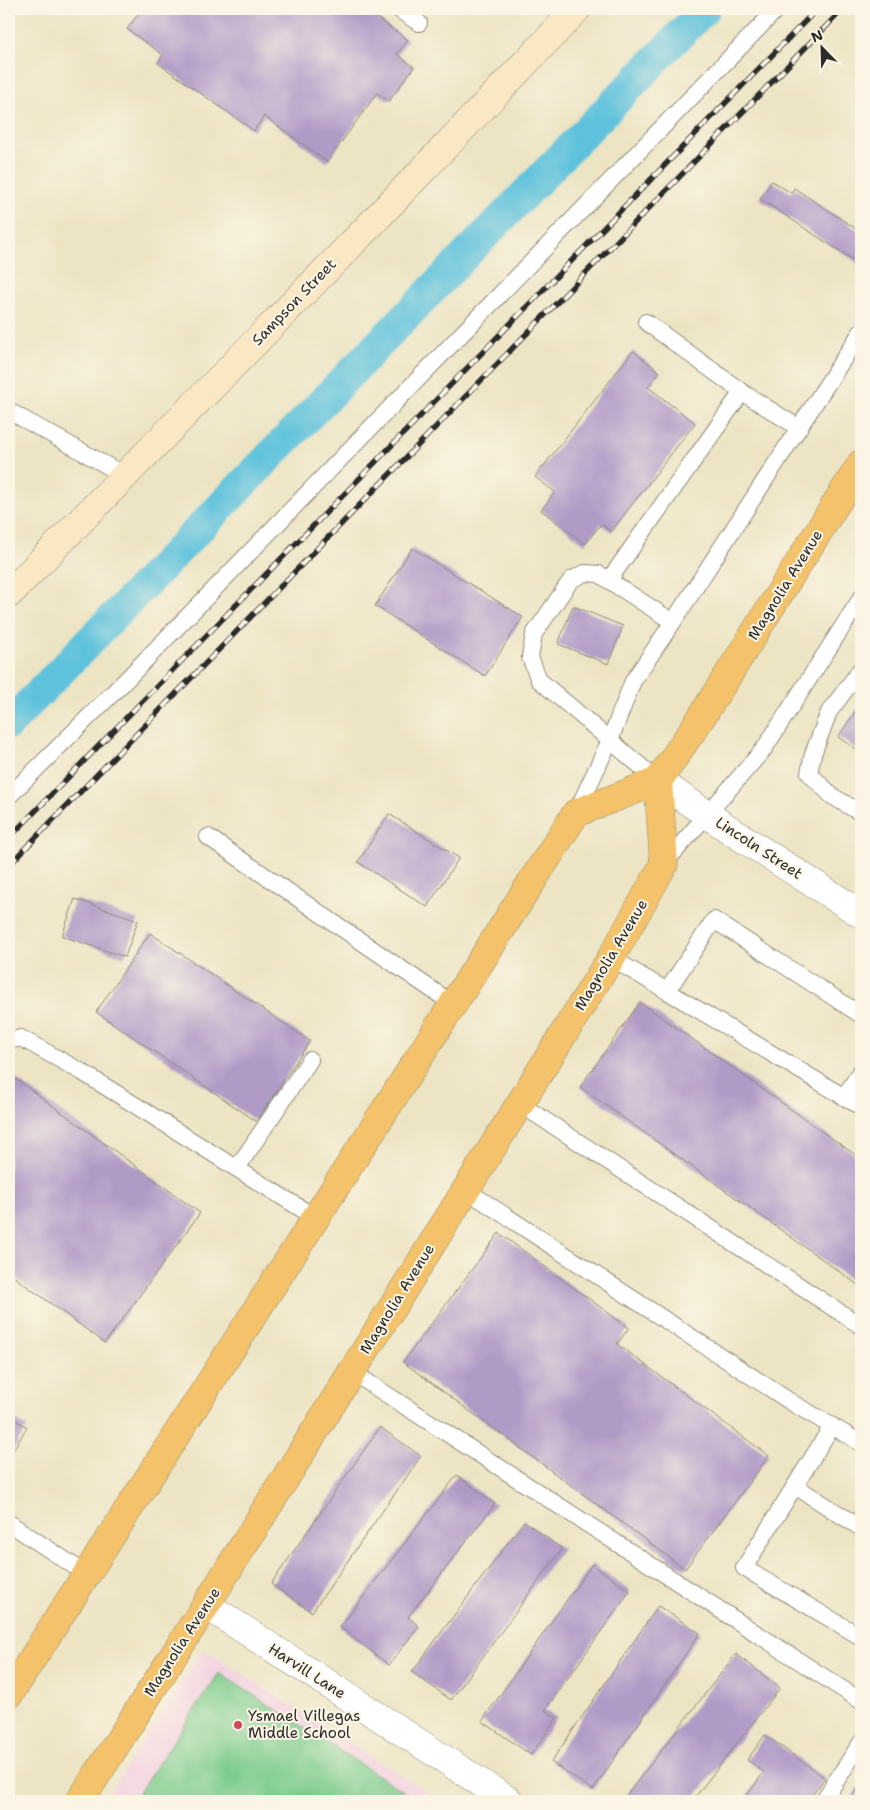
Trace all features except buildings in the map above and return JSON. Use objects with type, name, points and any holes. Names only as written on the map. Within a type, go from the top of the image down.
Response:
[{"type":"main road","name":"Magnolia Avenue","points":[[658,781],[699,721],[861,464]]},
{"type":"main road","points":[[9,1695],[576,813],[658,781],[664,864]]},
{"type":"main road","name":"Magnolia Avenue","points":[[80,1801],[206,1605],[611,958],[664,864]]},
{"type":"street","name":"Sampson Street","points":[[9,594],[370,225],[577,9]]},
{"type":"street","name":"Lincoln Street","points":[[658,781],[861,914]]},
{"type":"street","name":"Harvill Lane","points":[[206,1605],[509,1801]]},
{"type":"lane","points":[[398,9],[419,23]]},
{"type":"lane","points":[[9,796],[146,660],[776,9]]},
{"type":"lane","points":[[646,322],[742,392],[799,428]]},
{"type":"lane","points":[[576,813],[610,740],[633,681],[861,332]]},
{"type":"lane","points":[[609,580],[742,392]]},
{"type":"lane","points":[[9,411],[124,476]]},
{"type":"lane","points":[[658,781],[539,680],[530,657],[534,634],[571,580],[584,574],[599,574],[673,622]]},
{"type":"lane","points":[[664,864],[764,750],[861,598]]},
{"type":"lane","points":[[859,678],[829,712],[813,754],[809,773],[832,796],[861,813]]},
{"type":"lane","points":[[208,838],[453,1004]]},
{"type":"lane","points":[[666,991],[714,920],[861,1015]]},
{"type":"lane","points":[[611,958],[861,1107]]},
{"type":"lane","points":[[9,1041],[21,1038],[82,1072],[316,1218]]},
{"type":"lane","points":[[237,1168],[310,1060]]},
{"type":"lane","points":[[844,1097],[861,1071]]},
{"type":"lane","points":[[520,1104],[861,1326]]},
{"type":"lane","points":[[466,1190],[777,1393],[861,1443]]},
{"type":"lane","points":[[352,1372],[861,1701]]},
{"type":"lane","points":[[832,1426],[744,1568],[861,1637]]},
{"type":"lane","points":[[795,1486],[861,1528]]},
{"type":"lane","points":[[9,1523],[86,1574]]},
{"type":"lane","points":[[823,1801],[861,1743]]},
{"type":"shaded area","name":"Ysmael Villegas Middle School","points":[[203,1649],[441,1801],[104,1801]]},
{"type":"green space","name":"Ysmael Villegas Middle School","points":[[219,1673],[418,1801],[133,1801]]},
{"type":"waterway","points":[[9,724],[705,9]]},
{"type":"railway","points":[[9,838],[817,9]]},
{"type":"railway","points":[[9,865],[843,9]]},
{"type":"place","name":"Ysmael Villegas Middle School","points":[[238,1725]]}]
